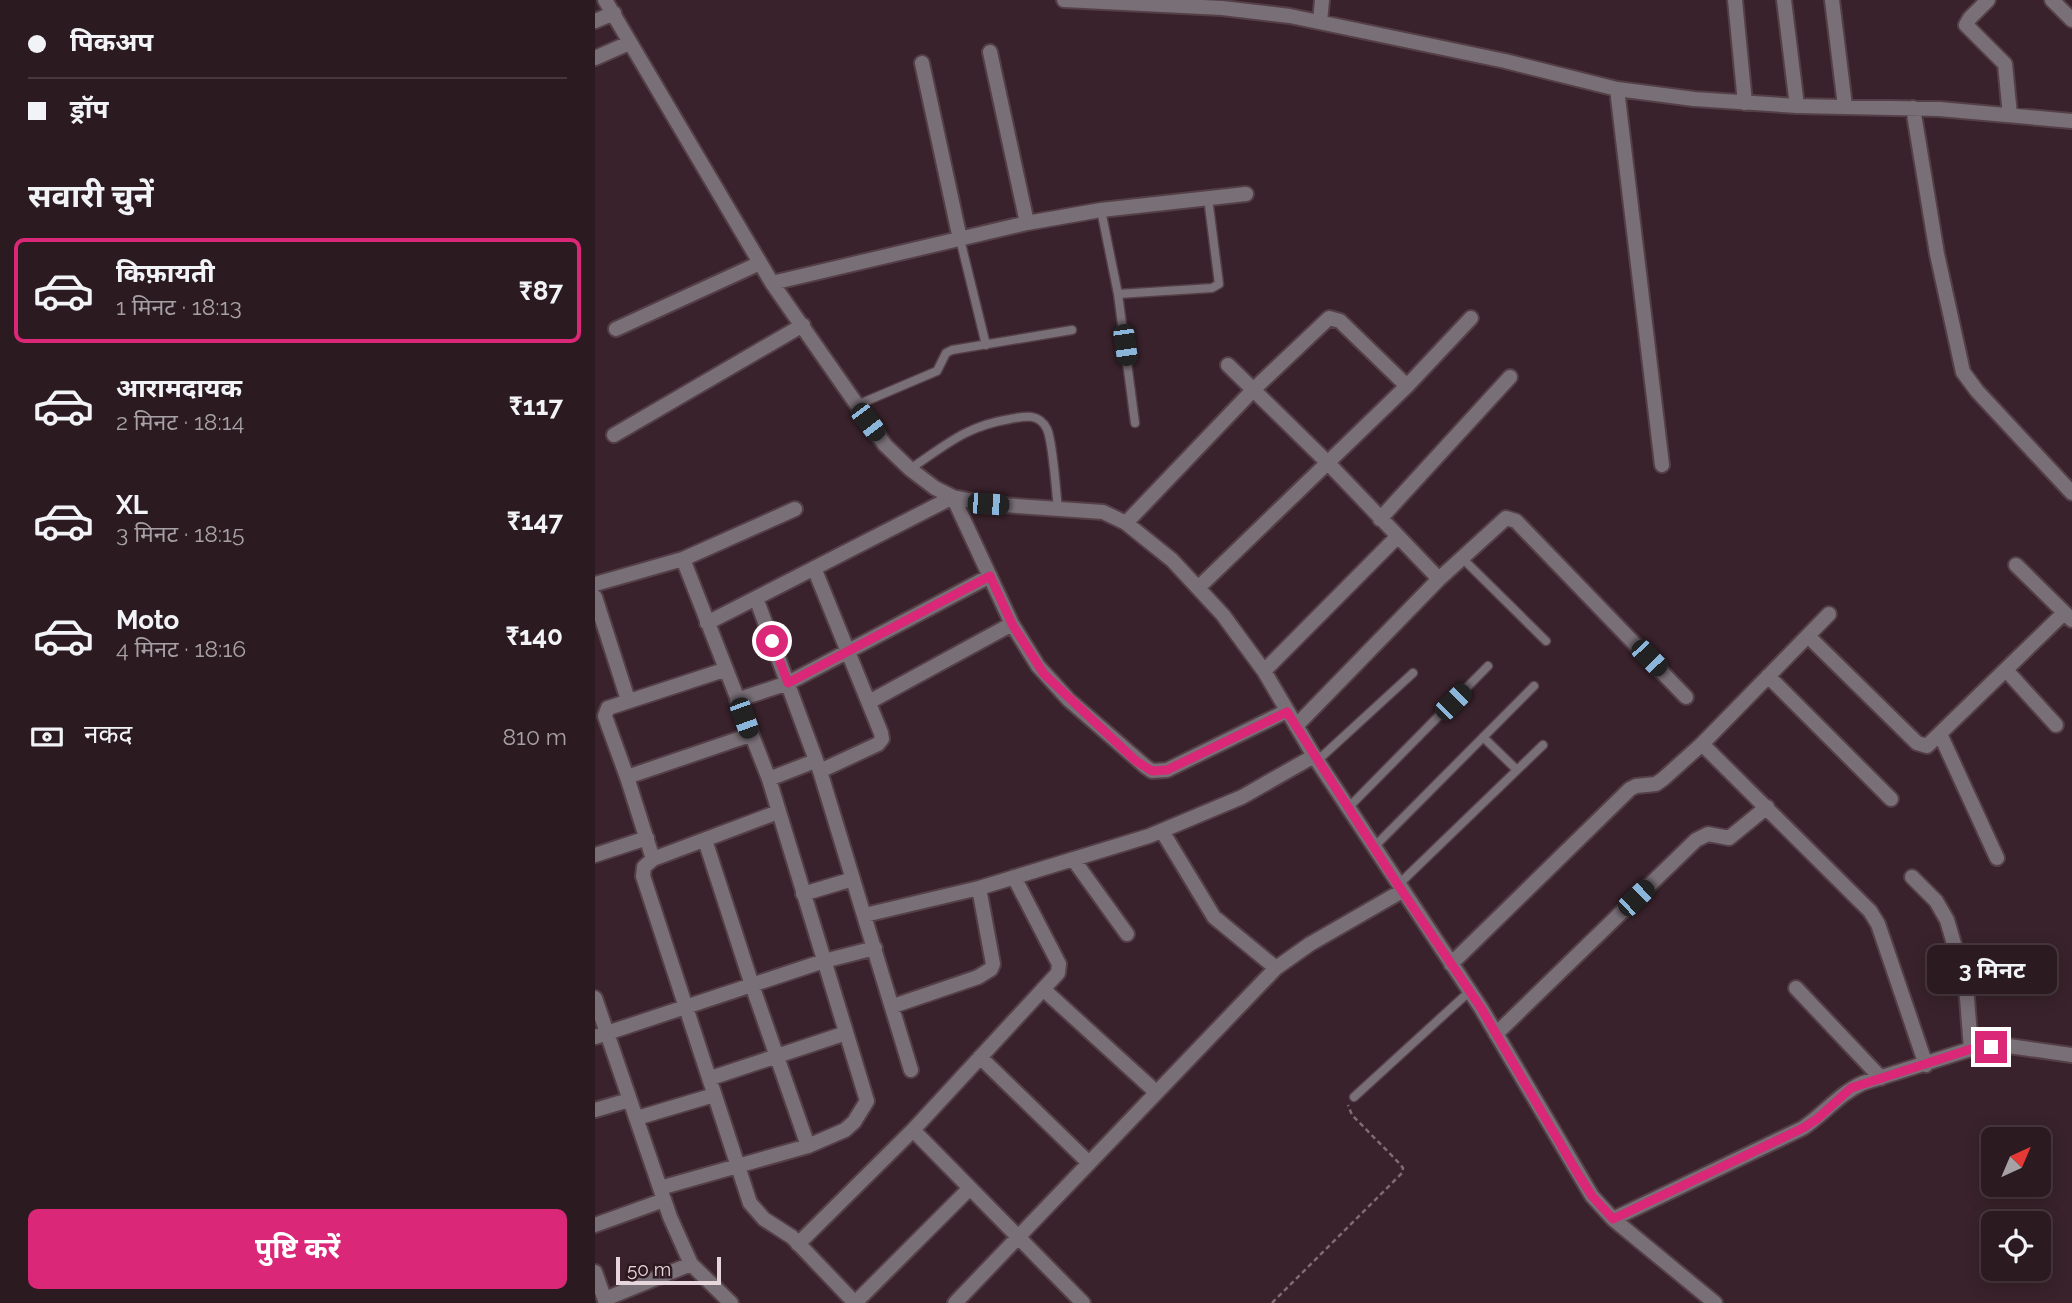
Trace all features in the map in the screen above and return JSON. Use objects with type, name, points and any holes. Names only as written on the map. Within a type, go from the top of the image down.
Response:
[{"type":"street","points":[[605,0],[772,283],[885,445],[910,469],[935,488],[953,497],[980,503],[1103,512],[1126,523],[1172,559],[1199,587],[1264,671],[1316,759],[1470,991],[1592,1196],[1613,1219],[1715,1303]]},
{"type":"street","points":[[1063,0],[1222,8],[1290,16],[1504,61],[1617,89],[1797,107],[1913,108],[2072,121]]},
{"type":"street","points":[[1320,22],[1322,0]]},
{"type":"street","points":[[1735,0],[1745,103]]},
{"type":"street","points":[[1784,0],[1797,107]]},
{"type":"street","points":[[1832,0],[1845,106]]},
{"type":"street","points":[[1989,0],[1966,25],[2004,64],[2010,115]]},
{"type":"street","points":[[2052,0],[2072,20]]},
{"type":"street","points":[[595,21],[614,13]]},
{"type":"street","points":[[595,58],[629,43]]},
{"type":"street","points":[[990,52],[1027,223]]},
{"type":"street","points":[[922,64],[960,239]]},
{"type":"street","points":[[1617,89],[1662,466]]},
{"type":"street","points":[[1913,108],[1937,254],[1963,372],[1977,391],[2072,493]]},
{"type":"street","points":[[772,283],[1027,223],[1101,210],[1246,194]]},
{"type":"street","points":[[616,329],[760,263]]},
{"type":"street","points":[[1126,523],[1254,389],[1324,321],[1335,317],[1407,386]]},
{"type":"street","points":[[1199,587],[1407,386],[1471,318]]},
{"type":"street","points":[[614,435],[803,325]]},
{"type":"street","points":[[1228,365],[1328,463],[1439,579]]},
{"type":"street","points":[[1380,519],[1510,377]]},
{"type":"street","points":[[706,623],[953,497]]},
{"type":"street","points":[[953,497],[1012,624],[1038,666],[1051,682],[1136,761],[1152,771],[1167,770],[1287,712]]},
{"type":"street","points":[[595,584],[683,559],[795,509]]},
{"type":"street","points":[[1296,726],[1461,557],[1502,520],[1510,518],[1686,697]]},
{"type":"street","points":[[1264,671],[1398,537]]},
{"type":"street","points":[[595,1225],[662,1194],[737,1166],[808,1146],[845,1130],[867,1101],[769,779],[724,670],[683,559]]},
{"type":"street","points":[[1808,636],[1917,743],[1927,746],[2006,670],[2068,616],[2016,565]]},
{"type":"street","points":[[769,779],[818,766],[879,744],[882,739],[814,568]]},
{"type":"street","points":[[737,701],[788,683],[990,576]]},
{"type":"street","points":[[595,597],[628,700]]},
{"type":"street","points":[[756,598],[818,766],[911,1070]]},
{"type":"street","points":[[1451,964],[1630,789],[1656,784],[1702,744],[1829,614]]},
{"type":"street","points":[[869,702],[1012,624]]},
{"type":"street","points":[[653,859],[628,777],[605,716],[608,708],[724,670]]},
{"type":"street","points":[[2006,670],[2056,725]]},
{"type":"street","points":[[1768,676],[1891,799]]},
{"type":"street","points":[[1940,734],[1997,858]]},
{"type":"street","points":[[628,777],[750,735]]},
{"type":"street","points":[[1702,744],[1870,911],[1878,924],[1926,1065]]},
{"type":"street","points":[[865,915],[979,888],[1162,831],[1242,797],[1316,759]]},
{"type":"street","points":[[1496,1034],[1696,840],[1708,834],[1729,838],[1767,807]]},
{"type":"street","points":[[778,813],[653,859],[644,867],[643,876],[750,1203],[755,1212],[782,1229],[798,1244],[855,1303],[970,1188]]},
{"type":"street","points":[[1162,831],[1214,917],[1276,968]]},
{"type":"street","points":[[595,855],[647,838]]},
{"type":"street","points":[[705,840],[808,1146]]},
{"type":"street","points":[[1073,859],[1127,934]]},
{"type":"street","points":[[798,1244],[913,1130],[1058,974],[1059,964],[1014,877]]},
{"type":"street","points":[[1912,877],[1936,901],[1947,920],[1966,985],[1971,1049]]},
{"type":"street","points":[[803,894],[853,879]]},
{"type":"street","points":[[893,1006],[978,977],[991,969],[993,964],[979,888]]},
{"type":"street","points":[[955,1303],[1088,1161],[1276,968],[1293,954],[1400,888]]},
{"type":"street","points":[[601,1035],[824,961],[875,948]]},
{"type":"street","points":[[1796,988],[1881,1078]]},
{"type":"street","points":[[1043,989],[1156,1092]]},
{"type":"street","points":[[595,998],[601,1035],[637,1118],[662,1194],[691,1264],[731,1303]]},
{"type":"street","points":[[711,1078],[846,1033]]},
{"type":"street","points":[[1613,1219],[1803,1128],[1851,1088],[1971,1049],[2009,1045],[2072,1055]]},
{"type":"street","points":[[980,1057],[1088,1161]]},
{"type":"street","points":[[637,1118],[714,1095]]},
{"type":"street","points":[[595,1110],[629,1100]]},
{"type":"street","points":[[913,1130],[1083,1303]]},
{"type":"street","points":[[595,1272],[605,1301],[691,1264]]},
{"type":"lane","points":[[1118,294],[1216,286],[1220,281],[1208,198]]},
{"type":"lane","points":[[1101,210],[1118,294],[1135,423]]},
{"type":"lane","points":[[960,239],[986,345]]},
{"type":"lane","points":[[857,405],[937,371],[946,353],[952,350],[1072,330]]},
{"type":"lane","points":[[910,469],[972,429],[991,422],[1029,415],[1038,418],[1048,431],[1058,509]]},
{"type":"lane","points":[[1461,557],[1546,641]]},
{"type":"lane","points":[[1348,808],[1488,666]]},
{"type":"lane","points":[[1316,759],[1413,673]]},
{"type":"lane","points":[[1374,847],[1534,686]]},
{"type":"lane","points":[[1483,737],[1517,770]]},
{"type":"lane","points":[[1400,888],[1543,745]]},
{"type":"lane","points":[[1354,1097],[1470,991]]},
{"type":"path","points":[[1272,1303],[1402,1173],[1399,1163],[1348,1109],[1348,1103],[1354,1097]]},
{"type":"route","points":[[772,641],[788,683],[990,576],[1012,624],[1044,674],[1136,761],[1152,771],[1167,770],[1287,712],[1481,1008],[1592,1196],[1613,1219],[1803,1128],[1851,1088],[1971,1049],[1991,1047]]}]
